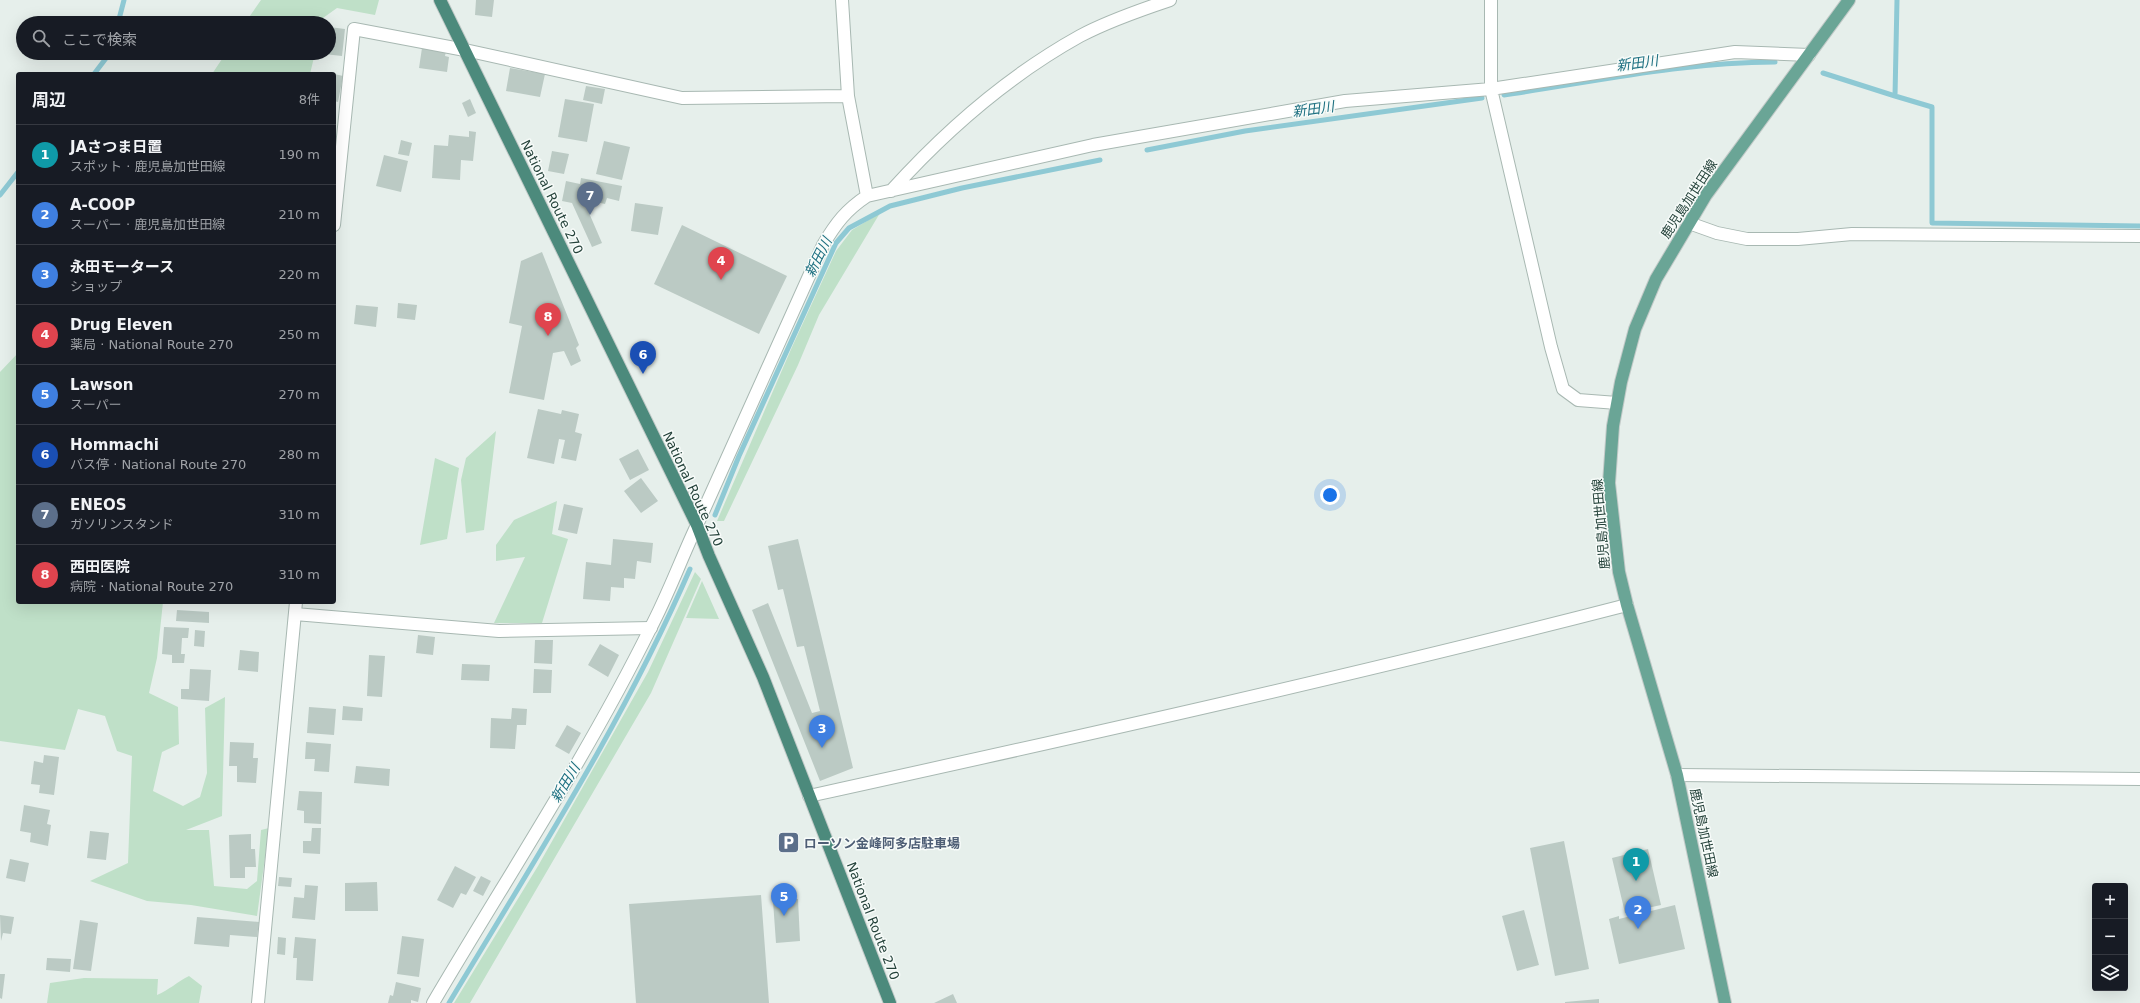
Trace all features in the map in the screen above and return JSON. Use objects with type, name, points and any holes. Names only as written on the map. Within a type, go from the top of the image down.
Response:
[{"type":"highway","name":"National Route 270","points":[[440,0],[697,524],[709,556],[763,677],[890,1003]]},
{"type":"main road","name":"鹿児島加世田線","points":[[1725,1003],[1677,776],[1627,605],[1619,572],[1609,483],[1613,426],[1633,337],[1656,279],[1706,195],[1849,0]]},
{"type":"street","points":[[842,0],[848,96],[867,196]]},
{"type":"street","points":[[891,191],[940,140],[987,97],[1031,65],[1081,36],[1139,10],[1170,0]]},
{"type":"street","points":[[1491,0],[1491,89],[1550,347],[1563,389],[1578,400],[1617,403]]},
{"type":"street","points":[[336,205],[354,29],[465,50],[682,98],[848,96]]},
{"type":"street","points":[[433,1003],[549,810],[651,628],[823,244],[839,220],[851,206],[867,196],[1093,144],[1337,102],[1491,89],[1735,52],[1809,55]]},
{"type":"street","points":[[1689,223],[1748,239],[1798,240],[1852,234],[2140,236]]},
{"type":"street","points":[[809,796],[1057,741],[1536,628],[1627,605]]},
{"type":"street","points":[[258,1003],[295,608],[499,631],[651,628]]},
{"type":"street","points":[[1677,776],[2140,779]]},
{"type":"green space","points":[[261,0],[379,0],[375,15],[337,8],[326,16],[250,16]]},
{"type":"green space","points":[[221,60],[313,60],[310,72],[213,72]]},
{"type":"green space","points":[[880,213],[819,315],[798,365],[724,521],[717,521],[792,347],[836,251],[852,230]]},
{"type":"green space","points":[[16,355],[16,604],[163,604],[157,658],[149,693],[178,707],[179,744],[162,752],[153,791],[183,806],[200,797],[207,773],[205,708],[225,697],[222,816],[186,830],[209,830],[214,886],[247,889],[257,881],[261,830],[269,828],[257,916],[191,905],[147,901],[90,881],[128,863],[132,756],[117,751],[105,716],[78,709],[65,750],[0,741],[0,372]]},
{"type":"green space","points":[[496,431],[484,530],[466,533],[461,480],[466,458]]},
{"type":"green space","points":[[435,458],[459,468],[447,539],[420,545]]},
{"type":"green space","points":[[557,501],[552,534],[568,539],[542,623],[494,623],[525,557],[496,561],[496,545],[514,520]]},
{"type":"green space","points":[[695,572],[701,579],[651,693],[470,1003],[454,1003],[538,866],[648,672]]},
{"type":"green space","points":[[702,581],[719,619],[686,618]]},
{"type":"green space","points":[[189,976],[202,986],[199,1003],[47,1003],[50,983],[84,978],[158,979],[157,995]]},
{"type":"building","points":[[476,0],[494,0],[492,17],[475,15]]},
{"type":"building","points":[[336,28],[345,29],[342,56],[336,55]]},
{"type":"building","points":[[422,48],[446,51],[445,56],[449,57],[447,72],[419,68]]},
{"type":"building","points":[[510,68],[545,74],[540,97],[506,91]]},
{"type":"building","points":[[336,74],[343,76],[338,102],[336,102]]},
{"type":"building","points":[[586,86],[605,89],[602,104],[583,100]]},
{"type":"building","points":[[470,99],[476,113],[468,117],[462,103]]},
{"type":"building","points":[[565,99],[594,104],[587,142],[558,137]]},
{"type":"building","points":[[469,131],[476,132],[473,161],[461,160],[460,180],[432,178],[434,145],[448,146],[449,135],[469,137]]},
{"type":"building","points":[[401,140],[412,143],[409,156],[398,154]]},
{"type":"building","points":[[604,141],[630,147],[622,180],[596,174]]},
{"type":"building","points":[[552,151],[569,154],[564,174],[548,171]]},
{"type":"building","points":[[384,155],[408,161],[401,192],[376,186]]},
{"type":"building","points":[[581,178],[622,186],[619,201],[607,198],[605,204],[583,199],[602,243],[592,247],[572,203],[562,201],[566,181],[580,184]]},
{"type":"building","points":[[635,203],[663,207],[658,235],[631,231]]},
{"type":"building","points":[[682,225],[787,276],[759,334],[654,284]]},
{"type":"building","points":[[542,252],[579,345],[576,348],[581,361],[571,366],[564,351],[553,353],[544,400],[509,393],[522,326],[509,323],[521,261]]},
{"type":"building","points":[[398,303],[417,305],[415,320],[397,318]]},
{"type":"building","points":[[356,305],[378,307],[376,327],[354,324]]},
{"type":"building","points":[[538,409],[561,414],[562,410],[579,414],[575,432],[582,434],[576,461],[561,458],[565,440],[559,439],[554,464],[527,458]]},
{"type":"building","points":[[638,449],[649,470],[630,480],[619,459]]},
{"type":"building","points":[[641,478],[658,501],[641,513],[624,491]]},
{"type":"building","points":[[564,504],[583,508],[577,534],[558,530]]},
{"type":"building","points":[[613,539],[653,543],[651,563],[637,561],[635,579],[624,578],[624,588],[611,587],[610,601],[583,599],[586,562],[611,565]]},
{"type":"building","points":[[798,539],[853,768],[820,781],[752,610],[768,603],[812,713],[820,711],[804,646],[797,647],[783,589],[778,590],[768,546]]},
{"type":"building","points":[[177,610],[209,612],[209,623],[176,621]]},
{"type":"building","points":[[164,627],[189,628],[188,638],[182,638],[181,654],[185,654],[184,663],[172,663],[172,655],[162,654]]},
{"type":"building","points":[[195,630],[205,631],[204,647],[194,646]]},
{"type":"building","points":[[418,635],[435,637],[433,655],[416,653]]},
{"type":"building","points":[[535,640],[553,640],[552,664],[534,663]]},
{"type":"building","points":[[600,644],[619,655],[608,677],[588,665]]},
{"type":"building","points":[[240,650],[259,652],[258,672],[238,670]]},
{"type":"building","points":[[369,655],[385,656],[382,697],[367,696]]},
{"type":"building","points":[[462,664],[490,665],[489,681],[461,680]]},
{"type":"building","points":[[190,669],[211,670],[209,701],[181,699],[181,689],[189,689]]},
{"type":"building","points":[[534,669],[552,670],[551,693],[533,693]]},
{"type":"building","points":[[343,706],[363,708],[362,721],[342,720]]},
{"type":"building","points":[[309,707],[336,709],[334,735],[307,733]]},
{"type":"building","points":[[512,708],[527,709],[526,725],[517,725],[515,749],[490,748],[491,718],[511,719]]},
{"type":"building","points":[[567,725],[581,733],[569,754],[555,746]]},
{"type":"building","points":[[230,742],[254,743],[253,758],[258,758],[256,783],[237,782],[237,766],[229,766]]},
{"type":"building","points":[[306,742],[331,744],[329,772],[314,771],[315,759],[305,759]]},
{"type":"building","points":[[44,755],[59,757],[54,795],[39,793],[40,785],[31,784],[34,761],[43,763]]},
{"type":"building","points":[[356,766],[390,769],[389,786],[354,783]]},
{"type":"building","points":[[299,791],[322,792],[321,824],[304,823],[304,811],[297,810]]},
{"type":"building","points":[[24,805],[50,810],[47,824],[51,825],[48,846],[30,842],[31,833],[20,831]]},
{"type":"building","points":[[312,828],[321,828],[320,854],[303,853],[303,841],[311,841]]},
{"type":"building","points":[[90,831],[109,833],[106,860],[87,858]]},
{"type":"building","points":[[251,834],[251,849],[255,849],[256,867],[245,867],[245,878],[230,878],[229,835]]},
{"type":"building","points":[[1564,841],[1589,969],[1555,976],[1530,848]]},
{"type":"building","points":[[1648,849],[1661,905],[1625,913],[1612,858]]},
{"type":"building","points":[[10,859],[29,863],[25,882],[6,878]]},
{"type":"building","points":[[455,866],[476,877],[466,895],[461,893],[453,908],[437,900]]},
{"type":"building","points":[[481,876],[491,881],[483,896],[473,891]]},
{"type":"building","points":[[279,877],[292,878],[291,887],[278,886]]},
{"type":"building","points":[[377,882],[378,911],[345,911],[345,883]]},
{"type":"building","points":[[305,885],[318,886],[315,920],[292,918],[294,897],[304,898]]},
{"type":"building","points":[[761,895],[769,1003],[636,1003],[629,904]]},
{"type":"building","points":[[798,899],[800,941],[776,943],[773,901]]},
{"type":"building","points":[[1675,905],[1685,949],[1619,964],[1609,919],[1619,916],[1619,919]]},
{"type":"building","points":[[1524,910],[1539,965],[1517,971],[1502,916]]},
{"type":"building","points":[[0,915],[14,917],[11,934],[3,933],[1,941]]},
{"type":"building","points":[[197,917],[259,922],[257,937],[230,935],[229,947],[194,944]]},
{"type":"building","points":[[80,920],[98,923],[91,971],[73,969]]},
{"type":"building","points":[[402,936],[424,939],[419,977],[397,974]]},
{"type":"building","points":[[278,937],[286,938],[285,955],[277,954]]},
{"type":"building","points":[[295,937],[316,939],[313,981],[296,980],[297,958],[293,958]]},
{"type":"building","points":[[47,958],[71,959],[70,972],[46,970]]},
{"type":"building","points":[[0,974],[5,974],[2,999],[0,998]]},
{"type":"building","points":[[396,982],[421,988],[418,1002],[411,1000],[411,1003],[388,1003],[390,995],[393,996]]},
{"type":"building","points":[[953,994],[957,1003],[934,1003]]},
{"type":"building","points":[[1599,999],[1599,1003],[1565,1003],[1565,1002]]},
{"type":"waterway","points":[[120,16],[124,0]]},
{"type":"waterway","name":"新田川","points":[[1823,73],[1895,96],[1897,0]]},
{"type":"waterway","points":[[96,72],[105,60]]},
{"type":"waterway","name":"新田川","points":[[1504,95],[1673,69],[1707,65],[1775,62]]},
{"type":"waterway","points":[[1895,96],[1932,107],[1932,223],[2140,226]]},
{"type":"waterway","name":"新田川","points":[[1147,150],[1245,131],[1482,98]]},
{"type":"waterway","name":"新田川","points":[[715,515],[739,456],[836,243],[849,228],[890,206],[962,188],[1100,160]]},
{"type":"waterway","points":[[0,195],[16,175]]},
{"type":"waterway","name":"新田川","points":[[449,1003],[577,790],[607,736],[664,625],[690,569]]},
{"type":"place","name":"ENEOS","points":[[590,215]]},
{"type":"place","name":"Drug Eleven","points":[[721,280]]},
{"type":"place","name":"西田医院","points":[[548,336]]},
{"type":"place","name":"Hommachi","points":[[643,374]]},
{"type":"place","name":"永田モータース","points":[[822,748]]},
{"type":"place","name":"ローソン金峰阿多店駐車場","points":[[788,843]]},
{"type":"place","name":"JAさつま日置","points":[[1636,881]]},
{"type":"place","name":"Lawson","points":[[784,916]]},
{"type":"place","name":"A-COOP","points":[[1638,929]]}]
